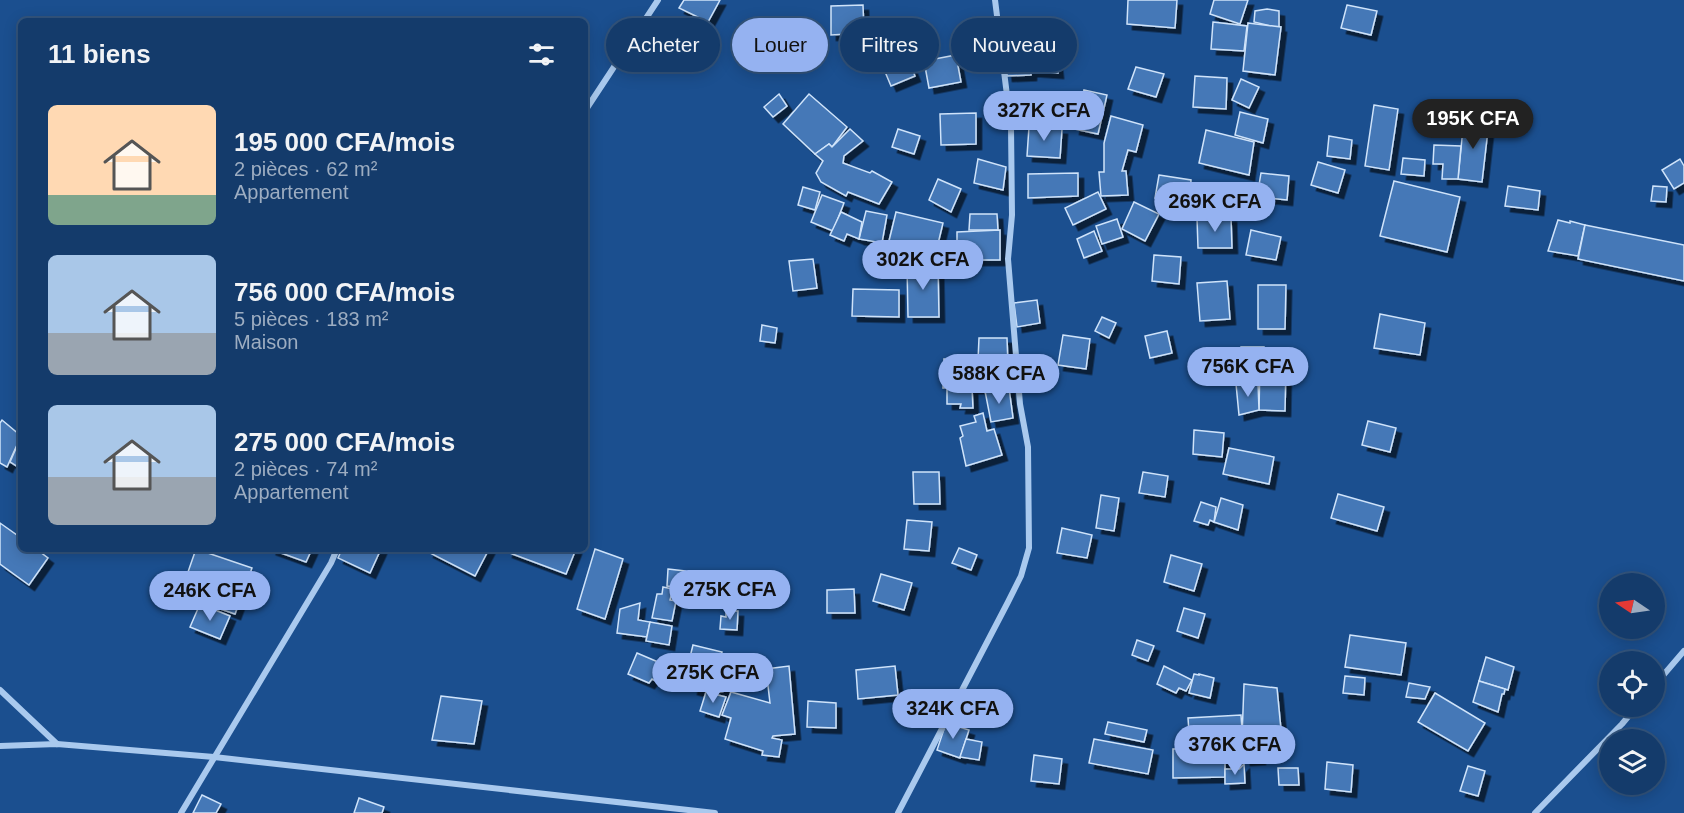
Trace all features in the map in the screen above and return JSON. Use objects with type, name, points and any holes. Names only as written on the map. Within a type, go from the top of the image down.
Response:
[{"type":"street","points":[[588,106],[658,0]]},
{"type":"street","points":[[898,813],[1021,576],[1029,548],[1028,447],[1020,404],[1008,259],[1012,215],[1011,127],[995,0]]},
{"type":"street","points":[[181,813],[336,552]]},
{"type":"street","points":[[1665,673],[1684,651]]},
{"type":"street","points":[[0,690],[57,744]]},
{"type":"street","points":[[1535,813],[1628,717]]},
{"type":"street","points":[[0,746],[57,744],[214,757],[715,813]]},
{"type":"building","points":[[684,0],[720,0],[710,18],[700,18],[679,8]]},
{"type":"building","points":[[1128,0],[1177,0],[1175,28],[1127,24]]},
{"type":"building","points":[[1214,0],[1248,0],[1240,24],[1210,14]]},
{"type":"building","points":[[863,5],[863,18],[840,18],[840,34],[831,35],[831,6]]},
{"type":"building","points":[[1347,5],[1377,11],[1371,35],[1341,28]]},
{"type":"building","points":[[1267,9],[1279,11],[1279,28],[1254,22],[1255,11]]},
{"type":"building","points":[[1213,22],[1247,26],[1244,51],[1211,49]]},
{"type":"building","points":[[1248,23],[1281,27],[1275,75],[1243,71]]},
{"type":"building","points":[[951,56],[951,72],[959,72],[961,82],[929,88],[926,72],[939,72],[939,58]]},
{"type":"building","points":[[1136,67],[1164,74],[1156,97],[1128,89]]},
{"type":"building","points":[[885,72],[913,72],[915,76],[891,86]]},
{"type":"building","points":[[1006,72],[1031,72],[1031,75],[1007,76]]},
{"type":"building","points":[[1195,76],[1227,78],[1226,109],[1193,107]]},
{"type":"building","points":[[1241,79],[1259,87],[1249,108],[1232,100]]},
{"type":"building","points":[[1084,90],[1107,95],[1098,134],[1074,129]]},
{"type":"building","points":[[779,94],[787,106],[773,117],[764,107]]},
{"type":"building","points":[[809,94],[847,127],[832,147],[829,144],[815,154],[783,124]]},
{"type":"building","points":[[1374,105],[1398,109],[1389,170],[1365,166]]},
{"type":"building","points":[[1240,112],[1268,119],[1263,143],[1235,135]]},
{"type":"building","points":[[976,113],[976,144],[941,145],[940,114]]},
{"type":"building","points":[[1035,113],[1056,113],[1056,127],[1035,125]]},
{"type":"building","points":[[1111,116],[1143,125],[1136,152],[1128,150],[1122,171],[1126,171],[1128,195],[1101,196],[1099,172],[1104,172],[1104,143]]},
{"type":"building","points":[[1464,118],[1489,121],[1482,182],[1458,179]]},
{"type":"building","points":[[1029,127],[1062,129],[1060,158],[1027,156]]},
{"type":"building","points":[[850,129],[863,141],[844,156],[843,163],[870,173],[872,171],[892,182],[879,204],[848,192],[846,196],[821,182],[816,173],[823,161],[815,154],[829,144],[832,147]]},
{"type":"building","points":[[898,129],[920,136],[914,154],[892,147]]},
{"type":"building","points":[[1206,130],[1254,142],[1249,175],[1199,163]]},
{"type":"building","points":[[1329,136],[1352,140],[1350,159],[1327,156]]},
{"type":"building","points":[[1434,145],[1461,146],[1458,179],[1442,179],[1443,164],[1433,164]]},
{"type":"building","points":[[1403,158],[1425,160],[1424,176],[1401,174]]},
{"type":"building","points":[[978,159],[1006,167],[1003,190],[974,183]]},
{"type":"building","points":[[1680,159],[1684,166],[1684,183],[1674,189],[1662,170]]},
{"type":"building","points":[[1318,162],[1345,170],[1338,193],[1311,185]]},
{"type":"building","points":[[1078,173],[1078,196],[1028,198],[1028,174]]},
{"type":"building","points":[[1261,173],[1289,176],[1287,200],[1257,197]]},
{"type":"building","points":[[1159,175],[1191,180],[1190,203],[1155,198]]},
{"type":"building","points":[[938,179],[961,189],[951,212],[929,200]]},
{"type":"building","points":[[1394,181],[1460,197],[1447,252],[1380,236]]},
{"type":"building","points":[[1508,186],[1540,191],[1538,210],[1505,206]]},
{"type":"building","points":[[1653,186],[1667,187],[1666,202],[1651,201]]},
{"type":"building","points":[[803,187],[820,192],[815,210],[798,205]]},
{"type":"building","points":[[1190,188],[1205,188],[1205,203],[1190,203]]},
{"type":"building","points":[[1098,192],[1106,209],[1073,225],[1065,208]]},
{"type":"building","points":[[822,195],[844,203],[833,231],[811,222]]},
{"type":"building","points":[[1134,202],[1159,214],[1145,241],[1122,229]]},
{"type":"building","points":[[866,211],[887,215],[882,243],[859,239]]},
{"type":"building","points":[[841,212],[862,222],[859,239],[847,234],[844,241],[830,235]]},
{"type":"building","points":[[896,212],[943,223],[936,252],[889,241]]},
{"type":"building","points":[[970,214],[997,214],[998,230],[969,230]]},
{"type":"building","points":[[1231,217],[1232,248],[1198,248],[1197,218]]},
{"type":"building","points":[[1117,219],[1123,237],[1102,244],[1096,226]]},
{"type":"building","points":[[1558,220],[1585,225],[1578,256],[1548,251]]},
{"type":"building","points":[[1585,225],[1684,245],[1684,281],[1578,259]]},
{"type":"building","points":[[1000,230],[1000,260],[957,260],[957,232]]},
{"type":"building","points":[[1251,230],[1281,237],[1276,260],[1246,255]]},
{"type":"building","points":[[1094,231],[1102,251],[1084,258],[1077,239]]},
{"type":"building","points":[[1154,255],[1181,257],[1179,284],[1152,281]]},
{"type":"building","points":[[813,259],[817,288],[793,291],[789,261]]},
{"type":"building","points":[[938,265],[939,317],[908,317],[907,266]]},
{"type":"building","points":[[1227,281],[1230,319],[1200,321],[1197,283]]},
{"type":"building","points":[[1258,285],[1286,285],[1285,329],[1258,329]]},
{"type":"building","points":[[853,289],[899,290],[899,317],[852,316]]},
{"type":"building","points":[[1037,300],[1040,323],[1017,327],[1014,303]]},
{"type":"building","points":[[1380,314],[1425,323],[1420,355],[1374,348]]},
{"type":"building","points":[[1102,317],[1116,323],[1109,338],[1095,331]]},
{"type":"building","points":[[762,325],[777,328],[775,343],[760,341]]},
{"type":"building","points":[[1167,331],[1172,353],[1150,358],[1145,336]]},
{"type":"building","points":[[1063,335],[1090,339],[1086,369],[1058,365]]},
{"type":"building","points":[[979,338],[1007,338],[1008,365],[980,365],[981,388],[972,388],[973,408],[960,408],[961,404],[947,404],[947,388],[943,388],[944,359],[978,360]]},
{"type":"building","points":[[1241,347],[1264,347],[1263,364],[1240,363]]},
{"type":"building","points":[[1260,364],[1286,365],[1285,411],[1259,410]]},
{"type":"building","points":[[1258,383],[1259,410],[1239,415],[1236,384]]},
{"type":"building","points":[[1009,388],[1013,418],[991,422],[985,391]]},
{"type":"building","points":[[983,413],[987,431],[994,429],[1002,455],[966,466],[960,426],[976,422],[974,416]]},
{"type":"building","points":[[2,420],[18,433],[18,443],[7,467],[0,463],[0,423]]},
{"type":"building","points":[[1368,421],[1396,428],[1390,452],[1362,445]]},
{"type":"building","points":[[1194,430],[1224,433],[1222,457],[1193,454]]},
{"type":"building","points":[[18,444],[18,467],[10,462]]},
{"type":"building","points":[[1229,448],[1274,457],[1269,484],[1223,474]]},
{"type":"building","points":[[913,472],[939,472],[940,504],[914,504]]},
{"type":"building","points":[[1143,472],[1168,476],[1165,497],[1139,493]]},
{"type":"building","points":[[1338,494],[1384,507],[1377,531],[1331,518]]},
{"type":"building","points":[[1101,495],[1119,498],[1114,531],[1096,528]]},
{"type":"building","points":[[1221,498],[1243,505],[1238,530],[1214,522]]},
{"type":"building","points":[[1201,502],[1216,507],[1214,522],[1210,520],[1208,525],[1194,521]]},
{"type":"building","points":[[907,520],[932,522],[929,551],[904,549]]},
{"type":"building","points":[[0,523],[18,536],[18,552],[40,552],[48,558],[29,585],[0,564]]},
{"type":"building","points":[[1062,528],[1092,535],[1087,558],[1057,553]]},
{"type":"building","points":[[959,548],[977,555],[971,570],[952,563]]},
{"type":"building","points":[[595,549],[623,559],[605,619],[577,609]]},
{"type":"building","points":[[195,552],[205,552],[252,568],[235,614],[180,595]]},
{"type":"building","points":[[278,552],[311,552],[306,562]]},
{"type":"building","points":[[341,552],[380,552],[370,573],[338,558]]},
{"type":"building","points":[[428,552],[487,552],[475,576]]},
{"type":"building","points":[[507,552],[575,552],[566,574]]},
{"type":"building","points":[[1171,555],[1202,564],[1194,591],[1164,582]]},
{"type":"building","points":[[668,569],[685,571],[683,588],[667,586]]},
{"type":"building","points":[[757,573],[761,590],[745,594],[740,577]]},
{"type":"building","points":[[881,574],[912,583],[904,610],[873,601]]},
{"type":"building","points":[[663,587],[673,589],[670,600],[676,601],[672,621],[652,618],[657,594],[662,594]]},
{"type":"building","points":[[854,589],[855,613],[827,613],[827,590]]},
{"type":"building","points":[[640,603],[638,620],[650,622],[647,637],[617,633],[620,609]]},
{"type":"building","points":[[200,604],[230,616],[220,639],[190,627]]},
{"type":"building","points":[[1184,608],[1205,614],[1198,638],[1177,631]]},
{"type":"building","points":[[726,611],[738,611],[737,630],[720,629],[721,616],[726,617]]},
{"type":"building","points":[[650,622],[672,626],[669,645],[646,641]]},
{"type":"building","points":[[1350,635],[1406,643],[1401,675],[1345,667]]},
{"type":"building","points":[[1137,640],[1154,646],[1148,661],[1132,655]]},
{"type":"building","points":[[693,645],[722,652],[716,676],[687,669]]},
{"type":"building","points":[[637,653],[658,662],[660,658],[670,663],[667,668],[671,670],[667,681],[662,678],[659,683],[652,679],[649,683],[628,674]]},
{"type":"building","points":[[1486,657],[1514,667],[1508,690],[1479,681]]},
{"type":"building","points":[[738,660],[752,661],[753,672],[748,678],[737,673]]},
{"type":"building","points":[[789,666],[795,734],[773,736],[772,738],[782,740],[779,757],[762,755],[763,751],[725,739],[731,718],[722,715],[731,692],[770,703],[766,669]]},
{"type":"building","points":[[895,666],[898,695],[858,699],[856,670]]},
{"type":"building","points":[[1164,666],[1192,680],[1186,691],[1179,688],[1176,693],[1157,684]]},
{"type":"building","points":[[689,673],[706,677],[699,691],[685,684]]},
{"type":"building","points":[[1194,674],[1214,678],[1210,698],[1189,693]]},
{"type":"building","points":[[717,676],[723,676],[728,684],[726,690],[717,692],[712,687],[712,681]]},
{"type":"building","points":[[1345,676],[1365,678],[1364,695],[1343,693]]},
{"type":"building","points":[[1479,681],[1505,689],[1498,712],[1473,702]]},
{"type":"building","points":[[1409,683],[1430,687],[1425,699],[1406,697]]},
{"type":"building","points":[[1244,684],[1277,688],[1282,740],[1242,737]]},
{"type":"building","points":[[706,692],[726,697],[719,717],[700,711]]},
{"type":"building","points":[[1435,693],[1485,723],[1468,751],[1418,722]]},
{"type":"building","points":[[441,696],[482,701],[474,744],[432,740]]},
{"type":"building","points":[[808,701],[836,703],[836,728],[807,727]]},
{"type":"building","points":[[1241,715],[1243,744],[1190,747],[1188,718]]},
{"type":"building","points":[[1108,722],[1147,730],[1144,742],[1105,734]]},
{"type":"building","points":[[946,723],[969,730],[960,758],[937,750]]},
{"type":"building","points":[[966,739],[982,742],[979,760],[960,757]]},
{"type":"building","points":[[1094,739],[1153,750],[1148,774],[1089,763]]},
{"type":"building","points":[[1259,740],[1260,759],[1245,760],[1243,741]]},
{"type":"building","points":[[1225,748],[1225,777],[1173,778],[1173,749]]},
{"type":"building","points":[[1034,755],[1062,759],[1059,784],[1031,781]]},
{"type":"building","points":[[1327,762],[1353,765],[1351,792],[1325,789]]},
{"type":"building","points":[[1244,764],[1245,783],[1225,784],[1225,769],[1239,769]]},
{"type":"building","points":[[1468,766],[1485,771],[1478,796],[1460,791]]},
{"type":"building","points":[[1278,768],[1298,768],[1299,785],[1279,785]]},
{"type":"building","points":[[202,795],[221,804],[216,813],[193,813]]},
{"type":"building","points":[[359,798],[384,807],[382,813],[354,813]]}]
